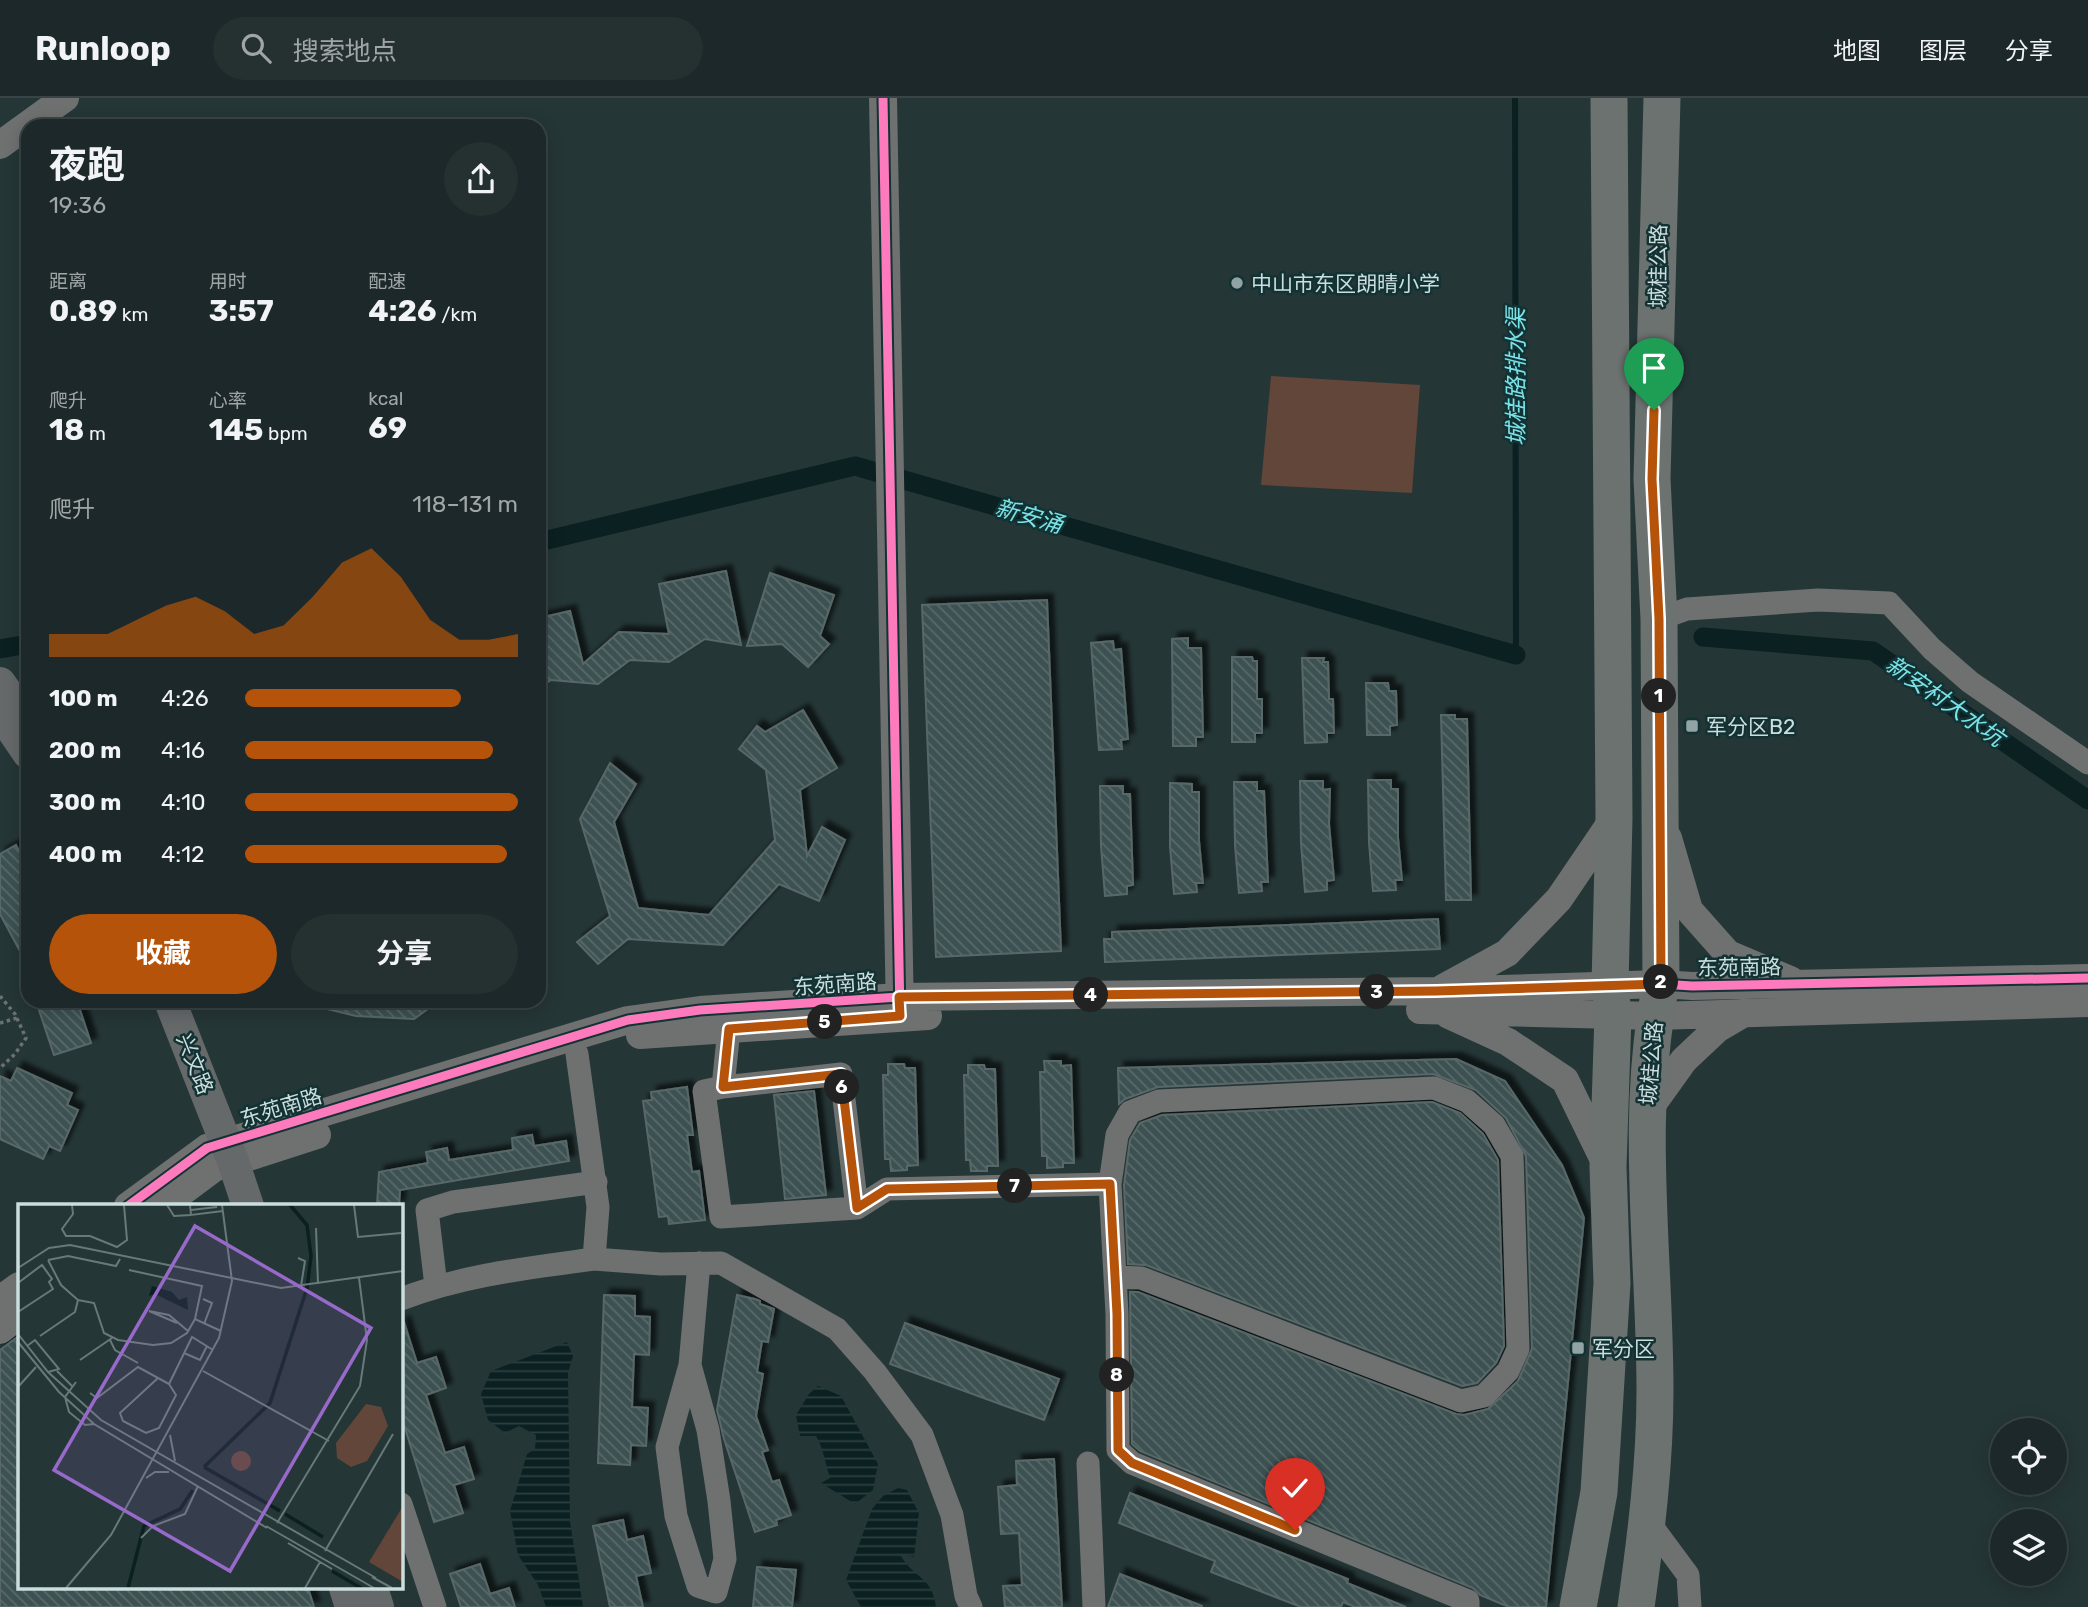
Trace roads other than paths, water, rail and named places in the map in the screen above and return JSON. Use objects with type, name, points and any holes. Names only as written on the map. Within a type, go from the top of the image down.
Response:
[{"type":"main road","name":"城桂公路","points":[[1578,1607],[1599,1492],[1612,1283],[1608,1167],[1614,818],[1609,98]]},
{"type":"main road","name":"城桂公路","points":[[1636,1607],[1648,1521],[1655,1392],[1646,1113],[1658,1000],[1659,619],[1652,479],[1662,98]]},
{"type":"main road","points":[[1,694],[21,715]]},
{"type":"main road","points":[[1,694],[21,738]]},
{"type":"main road","name":"兴文路","points":[[151,1008],[220,1154],[247,1204]]},
{"type":"main road","name":"兴文路","points":[[172,1008],[220,1154],[226,1204]]},
{"type":"main road","points":[[346,1590],[351,1607]]},
{"type":"main road","points":[[373,1590],[378,1607]]},
{"type":"street","points":[[36,119],[65,98]]},
{"type":"street","points":[[883,98],[900,1007]]},
{"type":"street","points":[[0,145],[21,130]]},
{"type":"street","points":[[1659,619],[1687,609],[1713,607],[1818,600],[1889,603],[1932,649],[1970,682],[2088,763]]},
{"type":"street","points":[[1660,812],[1689,910],[1728,954],[1799,984]]},
{"type":"street","points":[[1608,1167],[1565,1080],[1508,1042],[1436,1000],[1507,953],[1559,899],[1614,818]]},
{"type":"street","name":"东苑南路","points":[[1658,1000],[1692,986],[2088,978]]},
{"type":"street","name":"东苑南路","points":[[132,1204],[220,1154],[628,1020],[700,1010],[1436,1000],[1658,1000],[1748,1011],[2088,1003]]},
{"type":"street","name":"东苑南路","points":[[165,1204],[220,1154],[577,1054],[632,1036],[729,1029],[900,1007]]},
{"type":"street","points":[[1646,1113],[1684,1060],[1717,1029],[1748,1011]]},
{"type":"street","points":[[723,1087],[729,1029]]},
{"type":"street","points":[[577,1054],[596,1182],[598,1207],[594,1259]]},
{"type":"street","points":[[857,1208],[841,1074],[704,1091],[721,1217],[857,1208],[887,1189],[1110,1184]]},
{"type":"street","points":[[1115,1277],[1141,1278],[1461,1401],[1484,1396],[1508,1371],[1518,1349],[1512,1156],[1494,1125],[1467,1101],[1434,1088],[1159,1101],[1130,1112],[1118,1135],[1110,1184],[1115,1277],[1118,1450],[1132,1463],[1468,1601],[1468,1607]]},
{"type":"street","points":[[436,1286],[427,1210],[453,1202],[596,1182]]},
{"type":"street","points":[[402,1299],[436,1286],[502,1271],[594,1259],[721,1263],[837,1329],[875,1372],[922,1435],[952,1515],[965,1596],[971,1607]]},
{"type":"street","points":[[690,1365],[708,1430],[719,1501],[725,1559],[716,1592],[698,1586],[676,1516],[667,1447],[690,1365],[699,1263]]},
{"type":"street","points":[[0,1300],[18,1287]]},
{"type":"street","points":[[0,1330],[18,1316]]},
{"type":"street","points":[[1088,1463],[1094,1607]]},
{"type":"street","points":[[402,1507],[435,1607]]},
{"type":"street","points":[[1648,1521],[1688,1575],[1690,1607]]},
{"type":"water","points":[[567,1342],[573,1356],[568,1373],[570,1521],[583,1607],[546,1607],[538,1585],[518,1555],[510,1511],[527,1454],[535,1449],[536,1435],[519,1426],[505,1433],[488,1420],[481,1394],[491,1371]]},
{"type":"water","points":[[818,1386],[841,1396],[878,1464],[873,1490],[855,1504],[821,1483],[830,1478],[819,1441],[816,1436],[800,1436],[796,1415],[809,1394]]},
{"type":"water","points":[[898,1488],[907,1490],[919,1513],[914,1557],[900,1554],[910,1568],[926,1582],[936,1607],[861,1607],[846,1580],[872,1509],[883,1496]]},
{"type":"waterway","name":"城桂路排水渠","points":[[1515,98],[1516,655]]},
{"type":"waterway","name":"新安涌","points":[[546,540],[855,466],[1516,655]]},
{"type":"waterway","name":"新安村大水坑","points":[[1703,637],[1873,651],[2088,800]]},
{"type":"waterway","name":"新安涌","points":[[0,649],[21,645]]},
{"type":"place","name":"中山市东区朗晴小学","points":[[1237,283]]},
{"type":"place","name":"军分区B2","points":[[1692,726]]},
{"type":"place","name":"军分区","points":[[1578,1348]]}]
